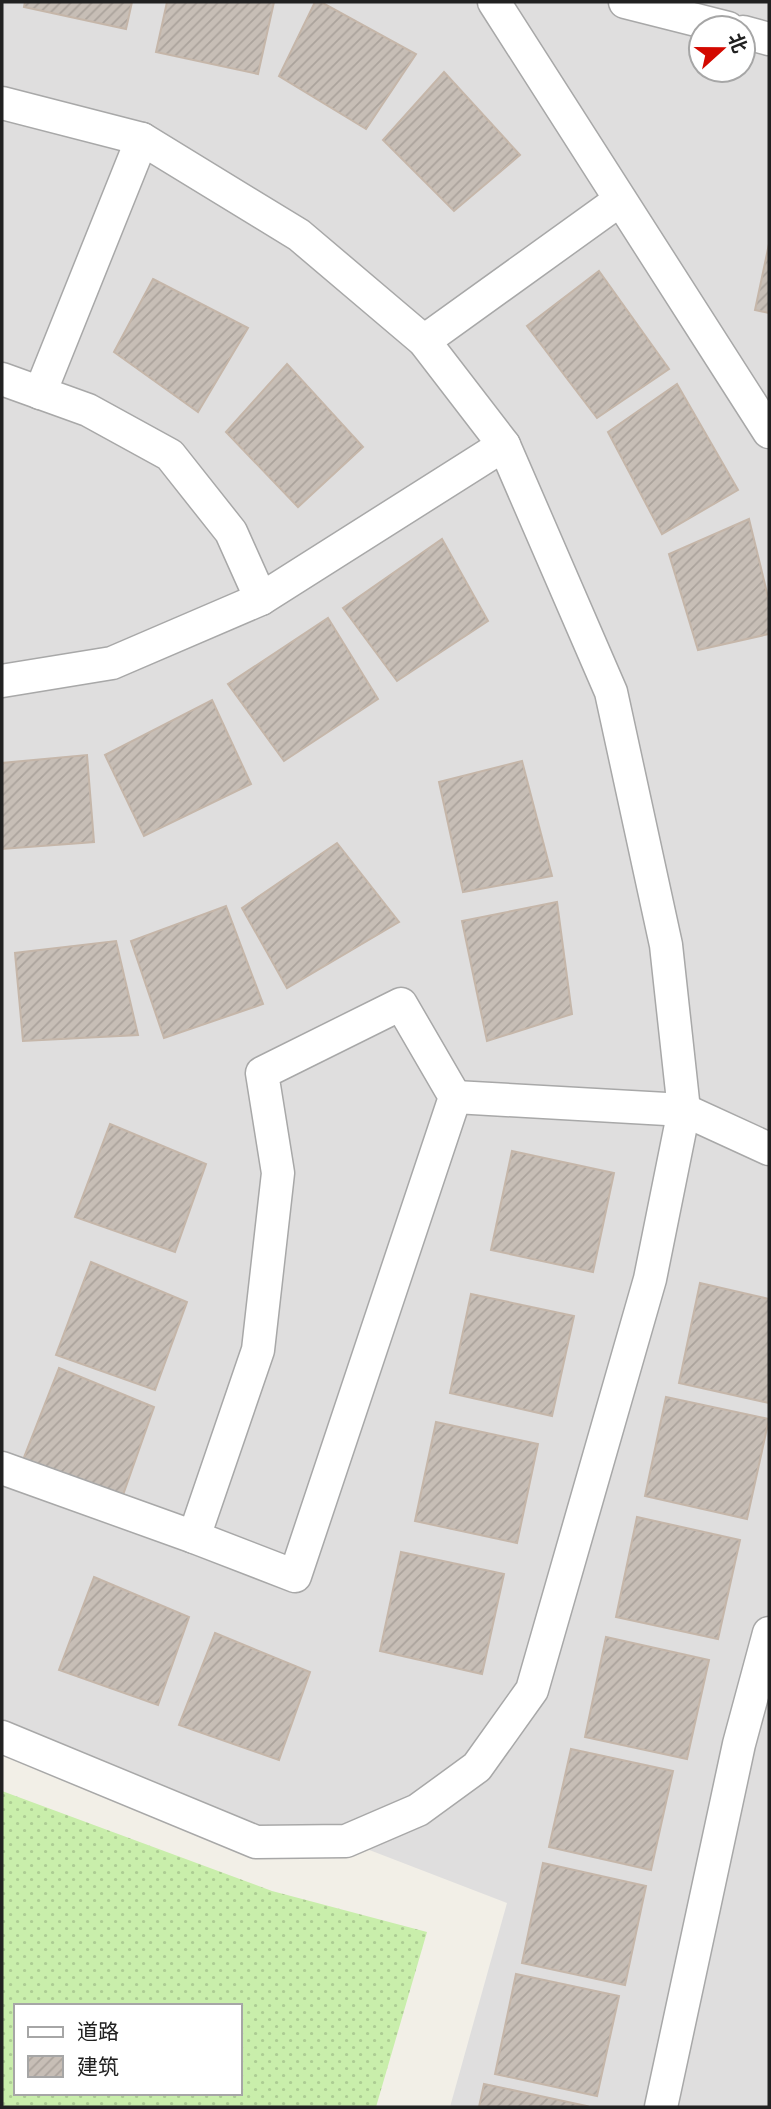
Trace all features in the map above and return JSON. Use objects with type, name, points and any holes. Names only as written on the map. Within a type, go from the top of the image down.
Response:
[{"type":"street","points":[[494,2],[769,432]]},
{"type":"street","points":[[625,2],[687,18]]},
{"type":"street","points":[[2,103],[142,139],[299,235],[424,341],[503,445],[611,692],[666,944],[684,1110],[650,1279],[532,1690],[477,1767],[418,1810],[346,1840],[256,1843],[2,1737]]},
{"type":"street","points":[[40,393],[142,139]]},
{"type":"street","points":[[424,341],[620,200]]},
{"type":"street","points":[[2,379],[88,410],[170,455],[231,532],[261,598]]},
{"type":"street","points":[[2,681],[112,663],[261,598],[503,445]]},
{"type":"street","points":[[2,1468],[295,1576],[454,1097],[401,1004],[262,1073],[278,1173],[258,1350],[194,1537]]},
{"type":"street","points":[[454,1097],[684,1110],[769,1149]]},
{"type":"street","points":[[661,2107],[739,1744],[769,1633]]},
{"type":"shaded area","points":[[2,2],[769,2],[769,2107],[450,2107],[507,1903],[346,1841],[256,1842],[2,1737]]},
{"type":"green space","points":[[2,1791],[272,1891],[427,1932],[376,2107],[2,2107]]},
{"type":"building","points":[[25,2],[132,2],[126,29],[24,7]]},
{"type":"building","points":[[167,2],[274,2],[258,74],[156,52]]},
{"type":"building","points":[[315,2],[321,2],[416,54],[366,129],[279,76]]},
{"type":"building","points":[[444,72],[520,155],[454,211],[383,140]]},
{"type":"building","points":[[769,244],[769,313],[755,310]]},
{"type":"building","points":[[599,271],[669,369],[597,418],[527,326]]},
{"type":"building","points":[[153,279],[248,328],[198,412],[114,352]]},
{"type":"building","points":[[287,364],[363,447],[298,507],[226,432]]},
{"type":"building","points":[[677,384],[738,490],[662,534],[608,432]]},
{"type":"building","points":[[749,519],[769,601],[769,634],[698,650],[669,554]]},
{"type":"building","points":[[442,539],[488,621],[397,681],[343,608]]},
{"type":"building","points":[[328,618],[378,699],[284,761],[228,684]]},
{"type":"building","points":[[212,700],[251,784],[144,836],[105,755]]},
{"type":"building","points":[[87,755],[94,842],[2,849],[2,763]]},
{"type":"building","points":[[522,761],[552,876],[463,892],[439,782]]},
{"type":"building","points":[[337,843],[399,922],[287,988],[242,908]]},
{"type":"building","points":[[557,902],[572,1014],[487,1041],[462,921]]},
{"type":"building","points":[[226,906],[263,1004],[164,1038],[131,941]]},
{"type":"building","points":[[116,941],[138,1035],[23,1041],[15,953]]},
{"type":"building","points":[[110,1124],[206,1164],[175,1252],[75,1217]]},
{"type":"building","points":[[512,1151],[614,1173],[593,1272],[491,1250]]},
{"type":"building","points":[[91,1262],[187,1302],[155,1390],[56,1355]]},
{"type":"building","points":[[700,1283],[769,1299],[769,1403],[679,1383]]},
{"type":"building","points":[[471,1294],[574,1316],[552,1416],[450,1393]]},
{"type":"building","points":[[59,1368],[154,1407],[123,1495],[23,1460]]},
{"type":"building","points":[[666,1397],[769,1419],[747,1519],[645,1496]]},
{"type":"building","points":[[436,1422],[538,1444],[517,1543],[415,1521]]},
{"type":"building","points":[[637,1517],[740,1540],[718,1639],[616,1617]]},
{"type":"building","points":[[401,1552],[504,1574],[482,1674],[380,1651]]},
{"type":"building","points":[[94,1577],[189,1617],[158,1705],[59,1670]]},
{"type":"building","points":[[215,1633],[310,1672],[279,1760],[179,1725]]},
{"type":"building","points":[[606,1637],[709,1660],[687,1759],[585,1737]]},
{"type":"building","points":[[571,1749],[673,1771],[651,1870],[549,1847]]},
{"type":"building","points":[[543,1863],[646,1886],[625,1985],[522,1963]]},
{"type":"building","points":[[516,1974],[619,1996],[597,2096],[495,2074]]},
{"type":"building","points":[[484,2084],[587,2106],[479,2107]]}]
